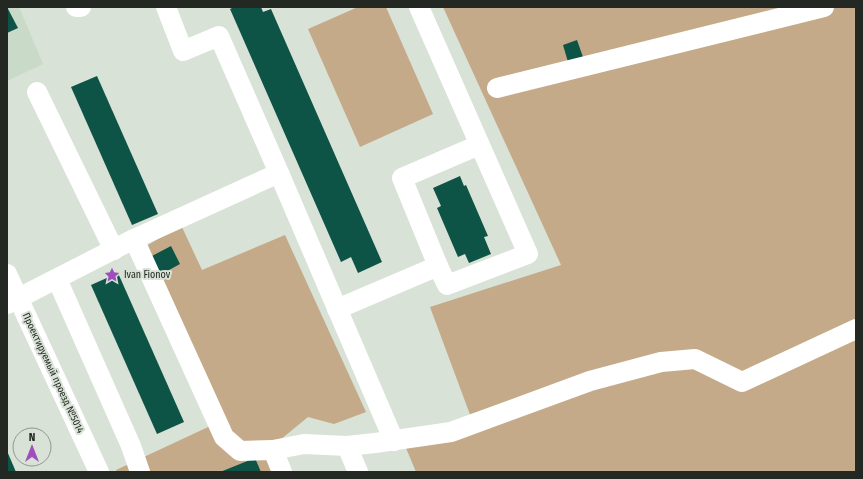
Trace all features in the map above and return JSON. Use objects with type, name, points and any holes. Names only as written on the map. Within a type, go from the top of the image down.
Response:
[{"type":"street","points":[[76,7],[81,7]]},
{"type":"street","points":[[166,7],[183,51],[219,36],[394,441]]},
{"type":"street","points":[[419,7],[528,254],[447,285],[402,178],[479,145]]},
{"type":"street","points":[[497,88],[824,7]]},
{"type":"street","points":[[38,92],[114,250]]},
{"type":"street","points":[[13,302],[40,286],[134,239],[279,173]]},
{"type":"street","points":[[134,239],[224,437],[240,451],[273,450],[304,444],[347,446],[394,441],[451,432],[590,381],[661,362],[695,359],[742,382],[856,329]]},
{"type":"street","points":[[337,309],[438,266]]},
{"type":"street","name":"Проектируемый проезд №5014","points":[[7,274],[13,302],[99,472]]},
{"type":"street","points":[[57,278],[140,472]]},
{"type":"street","points":[[347,446],[358,472]]},
{"type":"street","points":[[273,450],[282,472]]},
{"type":"shaded area","points":[[7,7],[19,7],[43,64],[7,81]]},
{"type":"shaded area","points":[[358,7],[386,7],[433,114],[360,147],[308,29]]},
{"type":"shaded area","points":[[443,7],[856,7],[856,472],[416,472],[406,448],[475,428],[430,307],[561,265]]},
{"type":"shaded area","points":[[181,225],[202,270],[285,235],[366,412],[334,424],[308,417],[269,449],[275,472],[117,472],[116,470],[221,421],[143,248]]},
{"type":"building","points":[[7,7],[18,28],[7,33]]},
{"type":"building","points":[[234,7],[261,7],[263,12],[271,9],[382,262],[358,273],[351,257],[341,262],[230,9]]},
{"type":"building","points":[[577,40],[583,57],[568,62],[563,45]]},
{"type":"building","points":[[97,76],[158,214],[132,225],[71,87]]},
{"type":"building","points":[[460,176],[464,186],[466,185],[488,236],[484,237],[491,254],[469,263],[465,254],[458,257],[437,208],[441,206],[433,188]]},
{"type":"building","points":[[171,246],[180,264],[160,275],[150,257]]},
{"type":"building","points":[[118,273],[184,422],[157,434],[91,285]]},
{"type":"building","points":[[7,451],[12,463],[12,467],[14,467],[16,472],[7,472]]},
{"type":"building","points":[[255,458],[261,472],[220,472]]},
{"type":"place","name":"Ivan Fionov","points":[[112,275]]}]
